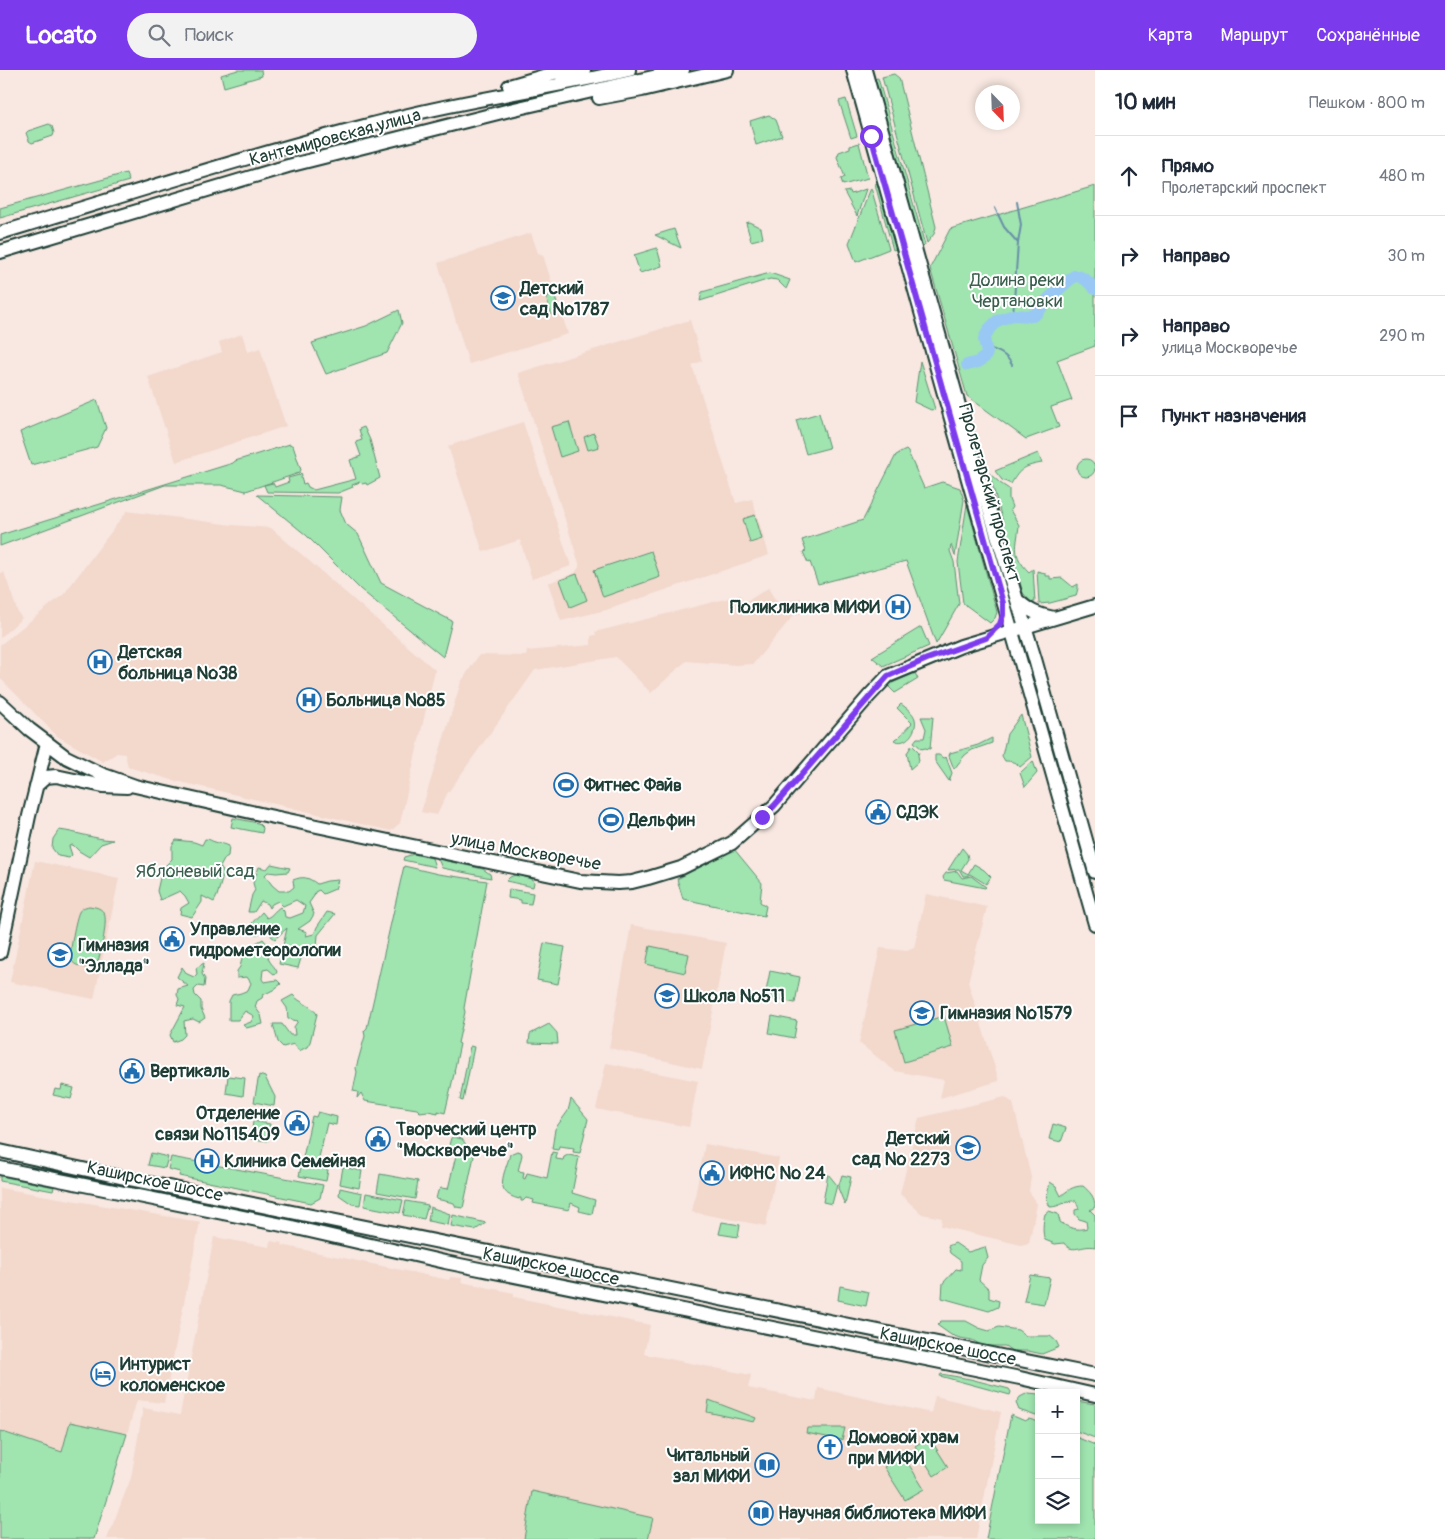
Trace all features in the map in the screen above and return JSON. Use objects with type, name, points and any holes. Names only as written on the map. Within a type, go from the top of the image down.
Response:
[{"type":"main road","points":[[401,117],[564,70]]},
{"type":"main road","points":[[512,92],[584,70]]},
{"type":"main road","name":"Кантемировская улица","points":[[0,233],[280,149],[401,117],[512,92],[629,70]]},
{"type":"main road","name":"Кантемировская улица","points":[[0,252],[288,166],[510,110],[683,70]]},
{"type":"main road","points":[[510,110],[633,92],[727,70]]},
{"type":"main road","name":"Пролетарский проспект","points":[[853,70],[1095,924]]},
{"type":"main road","name":"Пролетарский проспект","points":[[865,70],[976,466],[1036,659],[1095,872]]},
{"type":"main road","points":[[1017,599],[1026,609],[1054,618]]},
{"type":"main road","points":[[986,638],[1000,624],[1003,615],[1003,603]]},
{"type":"main road","name":"улица Москворечье","points":[[0,702],[29,729],[66,757],[107,776],[135,786],[580,881],[602,883],[632,882],[681,868],[732,842],[774,806],[888,676],[927,659],[986,638],[1095,606]]},
{"type":"main road","points":[[1036,659],[1035,648],[1037,638],[1046,625],[1054,618]]},
{"type":"main road","points":[[986,638],[1006,643],[1015,651],[1022,663]]},
{"type":"main road","points":[[0,953],[46,743]]},
{"type":"main road","points":[[42,762],[53,758],[66,757]]},
{"type":"main road","name":"улица Москворечье","points":[[36,786],[46,778],[56,776],[103,786],[135,786]]},
{"type":"main road","name":"Каширское шоссе","points":[[0,1151],[1095,1375]]},
{"type":"main road","name":"Каширское шоссе","points":[[0,1168],[292,1227],[445,1262],[1020,1378],[1095,1395]]},
{"type":"shaded area","name":"Детский сад №1787","points":[[531,233],[538,253],[543,255],[568,334],[469,364],[438,263]]},
{"type":"shaded area","points":[[690,320],[702,361],[692,365],[736,503],[752,499],[769,555],[606,610],[561,621],[548,583],[575,573],[579,563],[518,373]]},
{"type":"shaded area","points":[[242,334],[248,352],[260,348],[286,426],[176,462],[148,377],[222,352],[219,342]]},
{"type":"shaded area","points":[[523,422],[571,566],[532,579],[520,540],[483,552],[448,446]]},
{"type":"shaded area","points":[[127,511],[232,525],[271,528],[435,670],[400,823],[391,831],[172,780],[128,767],[125,754],[117,753],[103,762],[57,736],[0,678],[0,645],[64,594]]},
{"type":"shaded area","points":[[4,572],[18,613],[22,618],[0,638],[0,573]]},
{"type":"shaded area","points":[[768,588],[778,604],[801,598],[805,612],[793,616],[753,664],[736,665],[686,661],[651,693],[616,657],[535,670],[447,794],[437,815],[421,812],[461,682],[479,655],[526,656],[527,651],[591,645],[591,636],[596,635],[595,632],[741,595],[743,604]]},
{"type":"shaded area","name":"Гимназия \"Эллада\"","points":[[35,861],[119,878],[94,999],[10,982]]},
{"type":"shaded area","name":"Гимназия №1579","points":[[926,894],[987,907],[968,982],[999,1081],[940,1098],[944,1080],[895,1071],[859,1043],[880,948],[907,951],[914,948]]},
{"type":"shaded area","name":"Школа №511","points":[[631,925],[726,943],[702,1069],[609,1048]]},
{"type":"shaded area","points":[[606,1063],[698,1081],[689,1127],[596,1109]]},
{"type":"shaded area","name":"Детский сад № 2273","points":[[1005,1097],[1013,1103],[1031,1177],[1029,1191],[1037,1204],[1029,1243],[1021,1245],[941,1226],[942,1218],[922,1214],[900,1194],[919,1118]]},
{"type":"shaded area","points":[[705,1144],[779,1158],[766,1226],[692,1212]]},
{"type":"shaded area","points":[[0,1188],[200,1222],[164,1403],[137,1400],[127,1434],[70,1422],[62,1452],[0,1431]]},
{"type":"shaded area","points":[[214,1237],[269,1247],[270,1241],[449,1280],[450,1277],[462,1278],[461,1282],[514,1293],[514,1297],[650,1325],[644,1354],[751,1375],[748,1388],[816,1401],[818,1388],[931,1413],[935,1396],[1001,1412],[976,1539],[107,1539],[131,1478],[143,1408],[180,1415]]},
{"type":"green space","points":[[238,70],[261,70],[262,76],[224,87],[221,75]]},
{"type":"green space","points":[[894,74],[899,78],[936,227],[934,234],[927,243],[882,77]]},
{"type":"green space","points":[[878,78],[925,245],[923,247],[920,244],[874,79]]},
{"type":"green space","points":[[846,99],[857,136],[851,138],[839,101]]},
{"type":"green space","points":[[769,115],[776,120],[782,136],[756,145],[750,121]]},
{"type":"green space","points":[[49,124],[52,126],[53,136],[32,143],[29,141],[26,133],[28,131]]},
{"type":"green space","points":[[859,143],[868,178],[843,185],[841,179],[845,177],[837,157],[839,152]]},
{"type":"green space","points":[[126,173],[129,181],[0,218],[0,208]]},
{"type":"green space","points":[[878,183],[896,249],[893,250],[875,184]]},
{"type":"green space","name":"Долина реки Чертановки","points":[[1095,186],[1095,346],[1057,360],[1072,400],[1051,407],[1059,427],[1026,439],[967,396],[930,268],[950,229]]},
{"type":"green space","points":[[871,188],[889,249],[856,262],[849,243]]},
{"type":"green space","points":[[866,189],[857,216],[844,192],[850,191],[851,194]]},
{"type":"green space","points":[[749,222],[761,228],[763,238],[751,241],[746,223]]},
{"type":"green space","points":[[674,229],[681,248],[655,235]]},
{"type":"green space","points":[[657,248],[662,266],[640,273],[634,255]]},
{"type":"green space","points":[[770,273],[790,280],[786,289],[777,280],[770,279],[700,301],[702,292]]},
{"type":"green space","points":[[554,294],[560,314],[552,316],[546,297]]},
{"type":"green space","points":[[399,310],[402,323],[387,353],[326,374],[312,343],[366,326]]},
{"type":"green space","points":[[920,361],[935,409],[931,410],[914,402]]},
{"type":"green space","points":[[97,400],[106,428],[97,447],[31,465],[20,432]]},
{"type":"green space","points":[[819,413],[829,448],[806,454],[796,420]]},
{"type":"green space","points":[[569,422],[578,451],[560,457],[551,427]]},
{"type":"green space","points":[[364,427],[370,440],[380,478],[367,485],[360,482],[338,493],[267,492],[264,485],[273,483],[275,487],[289,482],[288,478],[301,473],[303,484],[306,483],[308,487],[314,490],[356,479],[350,460],[361,456],[356,442],[362,440],[359,429]]},
{"type":"green space","points":[[594,433],[599,447],[588,450],[584,437]]},
{"type":"green space","points":[[290,444],[293,446],[301,470],[299,473],[246,491],[221,485],[165,485],[0,546],[0,535]]},
{"type":"green space","points":[[906,450],[924,488],[942,482],[960,488],[964,500],[955,556],[951,545],[950,551],[954,562],[959,604],[936,644],[906,561],[818,584],[810,562],[808,563],[803,552],[806,551],[802,540],[863,520],[896,455]]},
{"type":"green space","points":[[1038,453],[1042,463],[1031,465],[1024,469],[1017,474],[1011,484],[1002,480],[995,471]]},
{"type":"green space","points":[[1086,459],[1092,462],[1095,468],[1092,474],[1086,477],[1080,474],[1077,468],[1080,462]]},
{"type":"green space","points":[[989,473],[1009,489],[1009,499],[1012,507],[1010,510],[1019,525],[1017,555],[1029,572],[1033,569],[1035,602],[1031,602],[1023,593]]},
{"type":"green space","points":[[257,495],[342,497],[340,510],[346,524],[358,534],[381,583],[452,621],[443,657],[360,589],[306,535]]},
{"type":"green space","points":[[967,504],[997,612],[995,618],[990,623],[963,603],[958,562]]},
{"type":"green space","points":[[755,515],[762,539],[750,543],[743,519]]},
{"type":"green space","points":[[651,551],[660,577],[603,597],[594,570]]},
{"type":"green space","points":[[1037,571],[1045,573],[1045,576],[1050,576],[1050,579],[1062,578],[1073,587],[1078,584],[1076,596],[1039,604]]},
{"type":"green space","points":[[577,574],[587,600],[570,607],[560,580]]},
{"type":"green space","points":[[921,627],[929,646],[883,666],[872,657]]},
{"type":"green space","points":[[915,673],[918,679],[895,693],[889,687],[890,684]]},
{"type":"green space","points":[[901,704],[913,714],[915,728],[907,739],[898,742],[894,740],[912,723],[897,708]]},
{"type":"green space","points":[[1021,715],[1032,757],[1020,767],[1013,762],[1005,761],[1002,756],[1007,734]]},
{"type":"green space","points":[[921,717],[933,717],[930,749],[922,749],[914,742],[917,738],[924,738],[926,729]]},
{"type":"green space","points":[[992,738],[992,743],[972,750],[965,755],[954,769],[949,756],[950,753],[978,745]]},
{"type":"green space","points":[[912,745],[919,752],[919,761],[910,769],[907,753]]},
{"type":"green space","points":[[935,755],[943,758],[946,757],[952,773],[949,781],[935,761]]},
{"type":"green space","points":[[1033,761],[1037,773],[1025,787],[1020,773]]},
{"type":"green space","points":[[233,818],[258,823],[263,828],[262,833],[231,827]]},
{"type":"green space","points":[[59,830],[113,840],[101,844],[89,857],[73,845],[69,846],[72,855],[69,858],[58,856],[52,848],[53,839]]},
{"type":"green space","name":"Яблоневый сад","points":[[205,839],[229,846],[228,856],[220,867],[224,873],[214,902],[202,896],[202,902],[192,917],[180,914],[181,908],[189,903],[180,891],[160,900],[157,891],[162,869],[172,859],[172,846],[176,840],[202,845]]},
{"type":"green space","points":[[962,848],[967,854],[968,859],[961,870],[968,874],[974,864],[991,877],[986,884],[970,874],[963,876],[959,869],[948,870]]},
{"type":"green space","points":[[734,849],[762,883],[760,902],[766,906],[764,916],[683,899],[677,879]]},
{"type":"green space","points":[[414,854],[432,858],[435,867],[403,860],[404,857]]},
{"type":"green space","points":[[438,859],[483,869],[490,874],[491,878],[442,868]]},
{"type":"green space","points":[[271,864],[290,868],[288,872],[268,872],[265,875],[279,891],[289,891],[294,887],[293,880],[300,878],[308,879],[317,884],[338,880],[335,889],[323,894],[319,890],[315,892],[309,903],[314,914],[310,921],[298,929],[307,932],[306,936],[314,934],[327,912],[335,914],[318,935],[317,946],[305,956],[302,955],[298,968],[279,964],[287,928],[275,939],[271,936],[271,929],[268,927],[258,934],[246,933],[262,912],[267,918],[280,907],[284,911],[285,917],[290,918],[303,913],[305,906],[296,900],[283,906],[278,901],[269,908],[267,904],[261,901],[254,912],[248,912],[255,890],[253,883],[259,867],[267,869]]},
{"type":"green space","points":[[404,866],[438,874],[487,881],[458,1043],[460,1044],[455,1073],[445,1113],[438,1111],[438,1113],[420,1112],[417,1109],[365,1101],[361,1093],[357,1098],[358,1092],[353,1091],[357,1072],[356,1068],[365,1036],[364,1031],[367,1028]]},
{"type":"green space","points":[[957,871],[962,878],[971,876],[986,887],[944,880],[943,877],[946,873]]},
{"type":"green space","points":[[515,875],[532,879],[534,882],[533,887],[506,881]]},
{"type":"green space","points":[[509,889],[533,893],[531,904],[521,903],[521,900],[508,898]]},
{"type":"green space","points":[[89,906],[97,908],[104,913],[105,929],[98,961],[92,966],[86,967],[75,964],[71,959],[71,955],[73,935],[79,912]]},
{"type":"green space","points":[[263,939],[271,950],[268,957],[277,972],[275,975],[268,969],[263,970],[262,979],[264,982],[277,980],[281,984],[257,1001],[255,1007],[261,1015],[263,1024],[246,1028],[243,1025],[251,1022],[254,1016],[245,1011],[238,1020],[229,1020],[229,1001],[232,995],[248,990],[251,983],[247,977],[237,978],[237,971],[240,967],[244,950],[254,952],[256,943]]},
{"type":"green space","points":[[544,943],[565,947],[558,984],[537,980]]},
{"type":"green space","points":[[650,946],[689,954],[685,973],[646,964]]},
{"type":"green space","points":[[204,963],[202,974],[205,979],[204,987],[198,986],[194,990],[195,995],[201,1001],[201,1009],[205,1018],[199,1022],[193,1019],[184,1021],[185,1035],[173,1042],[170,1035],[185,1007],[177,1005],[179,999],[177,995],[178,989],[188,986],[177,977],[182,967],[187,974],[194,977],[197,974],[196,968]]},
{"type":"green space","points":[[770,971],[800,977],[795,1003],[765,997]]},
{"type":"green space","points":[[293,995],[312,1008],[317,1014],[310,1042],[307,1047],[299,1051],[294,1044],[283,1047],[278,1042],[273,1024],[282,1024],[290,1035],[295,1035],[294,1027],[298,1021],[288,1019],[287,1008],[282,1001]]},
{"type":"green space","points":[[772,1016],[797,1021],[794,1038],[769,1033]]},
{"type":"green space","points":[[944,1016],[953,1047],[904,1062],[895,1030]]},
{"type":"green space","points":[[549,1024],[557,1033],[558,1044],[529,1043],[530,1034]]},
{"type":"green space","points":[[470,1046],[474,1047],[463,1101],[460,1100]]},
{"type":"green space","points":[[259,1075],[265,1077],[275,1097],[274,1106],[254,1102]]},
{"type":"green space","points":[[228,1076],[245,1078],[243,1096],[226,1093]]},
{"type":"green space","points":[[62,1085],[74,1088],[71,1099],[53,1095],[55,1089],[61,1090]]},
{"type":"green space","points":[[571,1099],[588,1119],[580,1153],[573,1152],[574,1148],[559,1146],[558,1150],[552,1149],[555,1129],[568,1111]]},
{"type":"green space","points":[[318,1112],[337,1117],[336,1125],[327,1123],[317,1166],[328,1170],[326,1181],[299,1176],[312,1116],[316,1117]]},
{"type":"green space","points":[[253,1121],[270,1124],[268,1141],[251,1139]]},
{"type":"green space","points":[[1053,1124],[1066,1128],[1061,1142],[1049,1139]]},
{"type":"green space","points":[[453,1137],[462,1139],[474,1156],[463,1208],[456,1207],[454,1203],[436,1199],[441,1188],[448,1189],[457,1151],[457,1149],[449,1145]]},
{"type":"green space","points":[[517,1151],[521,1152],[522,1155],[518,1171],[524,1172],[523,1178],[525,1179],[527,1173],[547,1178],[552,1152],[557,1153],[556,1159],[563,1160],[568,1155],[579,1157],[572,1193],[595,1200],[592,1214],[579,1211],[580,1207],[571,1203],[569,1210],[533,1203],[534,1200],[526,1198],[521,1201],[521,1198],[511,1196],[506,1192],[502,1181],[510,1154]]},
{"type":"green space","points":[[151,1153],[168,1157],[165,1168],[148,1165]]},
{"type":"green space","points":[[171,1157],[323,1185],[320,1198],[311,1203],[179,1176],[180,1172],[168,1169]]},
{"type":"green space","points":[[343,1167],[362,1171],[359,1188],[340,1184]]},
{"type":"green space","points":[[380,1174],[418,1181],[415,1199],[377,1192]]},
{"type":"green space","points":[[828,1174],[837,1185],[832,1204],[823,1202]]},
{"type":"green space","points":[[842,1175],[851,1177],[845,1205],[838,1188]]},
{"type":"green space","points":[[0,1176],[54,1187],[53,1191],[0,1181]]},
{"type":"green space","points":[[1050,1182],[1056,1186],[1061,1196],[1071,1189],[1083,1186],[1092,1195],[1095,1207],[1090,1210],[1095,1215],[1095,1247],[1074,1249],[1064,1243],[1055,1244],[1045,1240],[1043,1231],[1044,1220],[1045,1214],[1049,1211],[1058,1214],[1060,1222],[1070,1227],[1076,1229],[1087,1228],[1086,1221],[1079,1219],[1075,1214],[1075,1210],[1079,1209],[1076,1201],[1050,1207],[1047,1198]]},
{"type":"green space","points":[[340,1188],[362,1193],[360,1205],[352,1204],[339,1195]]},
{"type":"green space","points":[[366,1193],[403,1200],[400,1213],[364,1206]]},
{"type":"green space","points":[[406,1201],[428,1205],[424,1219],[403,1215]]},
{"type":"green space","points":[[430,1207],[450,1214],[448,1225],[428,1221]]},
{"type":"green space","points":[[453,1215],[486,1223],[475,1230],[451,1226]]},
{"type":"green space","points":[[722,1222],[740,1225],[738,1237],[719,1234]]},
{"type":"green space","points":[[955,1243],[968,1252],[985,1247],[988,1258],[982,1265],[979,1280],[989,1289],[989,1298],[999,1301],[998,1307],[989,1311],[942,1298],[943,1283],[956,1269],[961,1270],[961,1261],[950,1253],[948,1246]]},
{"type":"green space","points":[[1030,1275],[1050,1278],[1044,1304],[1024,1301]]},
{"type":"green space","points":[[840,1286],[869,1292],[866,1306],[838,1300]]},
{"type":"green space","points":[[941,1321],[966,1321],[989,1331],[999,1327],[1018,1330],[1026,1336],[1050,1336],[1059,1347],[1042,1354],[1028,1351],[1012,1351],[1005,1346],[983,1346],[972,1340],[951,1335],[937,1325]]},
{"type":"green space","points":[[941,1374],[1009,1389],[1011,1392],[1010,1395],[940,1376]]},
{"type":"green space","points":[[1028,1393],[1035,1394],[1035,1416],[1019,1410],[1016,1403],[1020,1397]]},
{"type":"green space","points":[[709,1400],[756,1418],[754,1422],[707,1412]]},
{"type":"green space","points":[[1080,1402],[1095,1404],[1095,1438],[1080,1432]]},
{"type":"green space","points":[[1011,1415],[1025,1421],[1029,1419],[1035,1421],[1035,1524],[1080,1524],[1080,1439],[1095,1445],[1095,1539],[986,1539]]},
{"type":"green space","points":[[70,1422],[127,1434],[94,1539],[0,1539],[0,1431],[62,1452]]},
{"type":"green space","points":[[807,1428],[845,1428],[842,1440],[806,1433]]},
{"type":"green space","points":[[929,1437],[948,1467],[934,1476],[915,1446]]},
{"type":"green space","points":[[903,1455],[924,1489],[905,1500],[884,1467]]},
{"type":"green space","points":[[532,1491],[653,1518],[648,1539],[524,1539]]},
{"type":"waterway","points":[[1017,202],[1021,225],[1018,243]]},
{"type":"waterway","points":[[995,208],[1004,227],[1018,243],[1013,315]]},
{"type":"waterway","points":[[967,365],[978,362],[985,357],[987,353],[984,339],[989,329],[997,321],[1013,315],[1033,316],[1048,299],[1074,276],[1083,278],[1095,289]]},
{"type":"waterway","points":[[985,347],[1004,355],[1012,365]]},
{"type":"place","name":"Детский сад №1787","points":[[503,298]]},
{"type":"place","name":"Поликлиника МИФИ","points":[[898,607]]},
{"type":"place","name":"Детская больница №38","points":[[100,662]]},
{"type":"place","name":"Больница №85","points":[[309,700]]},
{"type":"place","name":"Фитнес Файв","points":[[566,785]]},
{"type":"place","name":"СДЭК","points":[[878,812]]},
{"type":"place","name":"Дельфин","points":[[611,820]]},
{"type":"place","name":"Управление гидрометеорологии","points":[[172,939]]},
{"type":"place","name":"Гимназия \"Эллада\"","points":[[60,955]]},
{"type":"place","name":"Школа №511","points":[[667,996]]},
{"type":"place","name":"Гимназия №1579","points":[[922,1013]]},
{"type":"place","name":"Вертикаль","points":[[132,1071]]},
{"type":"place","name":"Отделение связи №115409","points":[[297,1123]]},
{"type":"place","name":"Творческий центр \"Москворечье\"","points":[[378,1139]]},
{"type":"place","name":"Детский сад № 2273","points":[[968,1148]]},
{"type":"place","name":"Клиника Семейная","points":[[207,1161]]},
{"type":"place","name":"ИФНС № 24","points":[[712,1173]]},
{"type":"place","name":"Интурист коломенское","points":[[103,1374]]},
{"type":"place","name":"Домовой храм при МИФИ","points":[[830,1447]]},
{"type":"place","name":"Читальный зал МИФИ","points":[[767,1465]]},
{"type":"place","name":"Научная библиотека МИФИ","points":[[761,1513]]},
{"type":"route","points":[[762,817],[774,806],[888,676],[927,659],[986,638],[1000,624],[1003,615],[1003,603],[871,136]]}]
